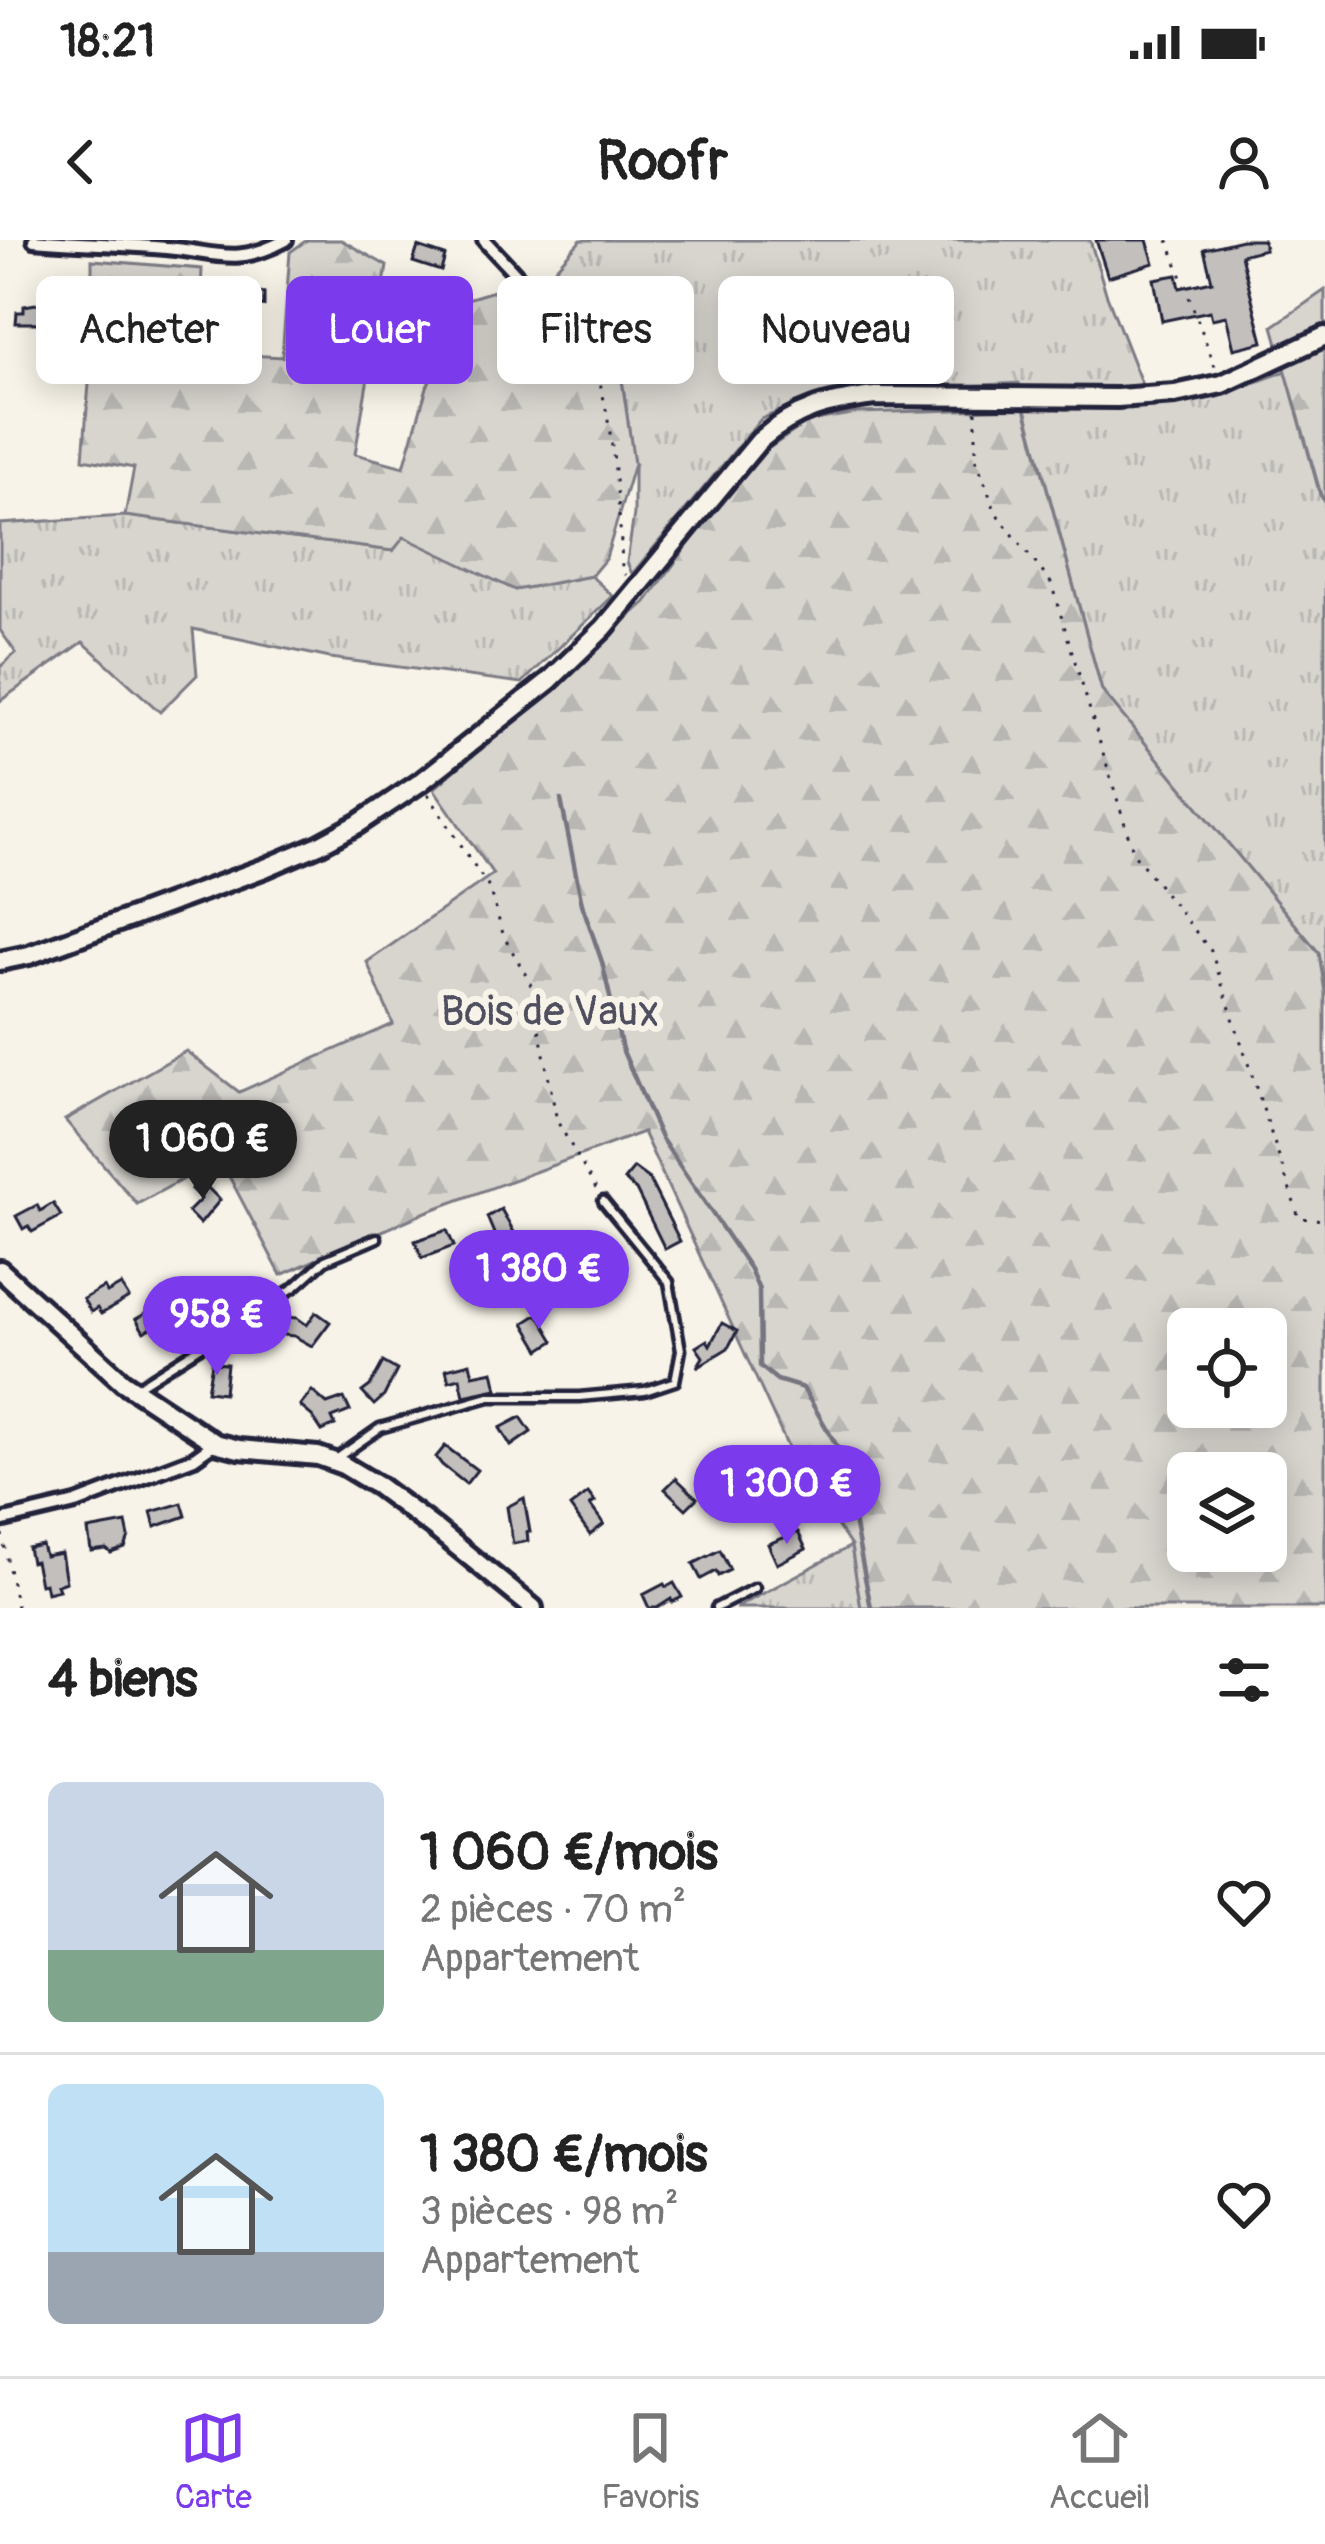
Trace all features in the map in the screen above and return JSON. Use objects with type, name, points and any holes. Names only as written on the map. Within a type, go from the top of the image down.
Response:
[{"type":"street","points":[[34,240],[173,248],[225,257],[268,250],[286,240]]},
{"type":"street","points":[[484,240],[518,276]]},
{"type":"street","points":[[0,962],[265,868],[339,834],[421,782],[549,681],[604,628],[759,441],[805,410],[875,396],[1117,398],[1174,394],[1222,384],[1325,336]]},
{"type":"street","points":[[0,1270],[134,1389],[214,1444],[334,1461],[437,1530],[532,1608]]},
{"type":"street","points":[[0,1524],[76,1503],[194,1458],[214,1444]]},
{"type":"lane","points":[[334,1461],[380,1428],[488,1397],[579,1397],[645,1391],[675,1382],[681,1350],[669,1282],[603,1201]]},
{"type":"lane","points":[[134,1389],[295,1287],[325,1260],[376,1238]]},
{"type":"lane","points":[[716,1608],[755,1588]]},
{"type":"path","points":[[1168,240],[1222,384]]},
{"type":"path","points":[[601,384],[621,519],[622,570],[637,587]]},
{"type":"path","points":[[976,398],[976,459],[996,513],[1052,583],[1134,854],[1211,951],[1299,1218],[1325,1220]]},
{"type":"path","points":[[421,782],[488,888],[504,937],[530,982],[557,1120],[603,1201]]},
{"type":"path","points":[[0,1524],[17,1608]]},
{"type":"green space","points":[[307,240],[341,240],[387,266],[385,276],[288,276],[290,252]]},
{"type":"green space","points":[[581,240],[1090,240],[1142,385],[1145,406],[1213,398],[1286,371],[1325,501],[1325,993],[1319,953],[1102,691],[1019,383],[820,394],[761,419],[632,574],[627,562],[634,464],[623,384],[694,384],[694,276],[550,274]]},
{"type":"green space","points":[[92,260],[202,269],[202,276],[92,276]]},
{"type":"green space","points":[[497,290],[497,384],[623,384],[634,464],[606,558],[591,576],[515,590],[404,537],[393,551],[125,516],[134,468],[83,459],[89,384],[262,384],[262,356],[282,357],[286,304],[286,384],[367,384],[355,454],[404,467],[428,384],[473,384],[473,297]]},
{"type":"green space","points":[[1325,290],[1325,501],[1273,326]]},
{"type":"green space","name":"Bois de Vaux","points":[[1025,408],[1102,691],[1319,953],[1325,993],[1325,1608],[861,1608],[851,1546],[797,1467],[643,1132],[426,1212],[281,1275],[220,1159],[137,1204],[65,1120],[186,1051],[239,1092],[393,1024],[367,962],[493,874],[434,789],[646,602],[750,461],[809,421],[857,413]]},
{"type":"green space","points":[[125,516],[393,551],[404,536],[515,590],[591,576],[613,596],[522,683],[330,658],[193,629],[197,675],[160,712],[83,642],[0,701],[0,667],[16,653],[0,630],[0,524]]},
{"type":"green space","points":[[851,1546],[861,1608],[736,1608]]},
{"type":"building","points":[[1096,240],[1147,240],[1154,263],[1108,277]]},
{"type":"building","points":[[1263,240],[1265,249],[1241,255],[1263,342],[1234,349],[1226,316],[1212,319],[1210,311],[1162,321],[1154,279],[1177,275],[1180,288],[1212,281],[1204,249]]},
{"type":"building","points":[[418,247],[445,256],[441,271],[413,262]]},
{"type":"building","points":[[36,304],[36,323],[16,323],[17,312],[24,312],[24,306]]},
{"type":"building","points":[[634,1168],[649,1179],[680,1241],[665,1249],[636,1190],[624,1180]]},
{"type":"building","points":[[200,1180],[220,1200],[200,1224],[188,1212],[201,1199],[191,1189]]},
{"type":"building","points":[[53,1203],[61,1216],[32,1232],[28,1226],[23,1229],[16,1216]]},
{"type":"building","points":[[501,1209],[515,1234],[498,1243],[487,1217]]},
{"type":"building","points":[[447,1230],[454,1246],[422,1258],[415,1241]]},
{"type":"building","points":[[121,1285],[129,1298],[101,1314],[97,1308],[91,1312],[83,1299],[104,1287],[107,1293]]},
{"type":"building","points":[[175,1305],[183,1319],[159,1333],[155,1326],[144,1332],[136,1319],[157,1307],[161,1314]]},
{"type":"building","points":[[316,1312],[330,1322],[312,1346],[283,1335],[284,1317],[307,1325]]},
{"type":"building","points":[[538,1314],[554,1341],[540,1350],[524,1323]]},
{"type":"building","points":[[722,1323],[737,1331],[728,1348],[697,1367],[703,1357],[696,1347],[707,1340],[710,1345]]},
{"type":"building","points":[[383,1362],[397,1370],[374,1405],[362,1392]]},
{"type":"building","points":[[212,1363],[227,1364],[224,1393],[207,1391]]},
{"type":"building","points":[[470,1363],[473,1375],[493,1371],[497,1389],[464,1396],[460,1378],[449,1381],[446,1369]]},
{"type":"building","points":[[312,1391],[327,1404],[344,1398],[350,1411],[332,1418],[335,1425],[322,1431],[300,1406]]},
{"type":"building","points":[[521,1417],[531,1432],[511,1446],[500,1428]]},
{"type":"building","points":[[445,1446],[477,1470],[466,1484],[436,1457]]},
{"type":"building","points":[[676,1478],[697,1498],[686,1509],[665,1489]]},
{"type":"building","points":[[588,1493],[595,1502],[590,1505],[604,1524],[590,1535],[570,1507]]},
{"type":"building","points":[[524,1498],[528,1541],[513,1544],[507,1507]]},
{"type":"building","points":[[182,1503],[186,1516],[155,1527],[151,1512]]},
{"type":"building","points":[[126,1523],[125,1548],[111,1553],[91,1551],[88,1530]]},
{"type":"building","points":[[798,1532],[806,1549],[777,1564],[768,1544]]},
{"type":"building","points":[[42,1545],[45,1556],[61,1553],[66,1582],[47,1593],[28,1548]]},
{"type":"building","points":[[720,1550],[730,1570],[701,1579],[693,1564]]},
{"type":"building","points":[[674,1583],[682,1597],[649,1608],[643,1595]]},
{"type":"waterway","points":[[561,800],[582,904],[602,962],[622,1049],[661,1138],[750,1269],[759,1290],[760,1366],[777,1380],[803,1388],[848,1465],[848,1490],[871,1608]]}]
